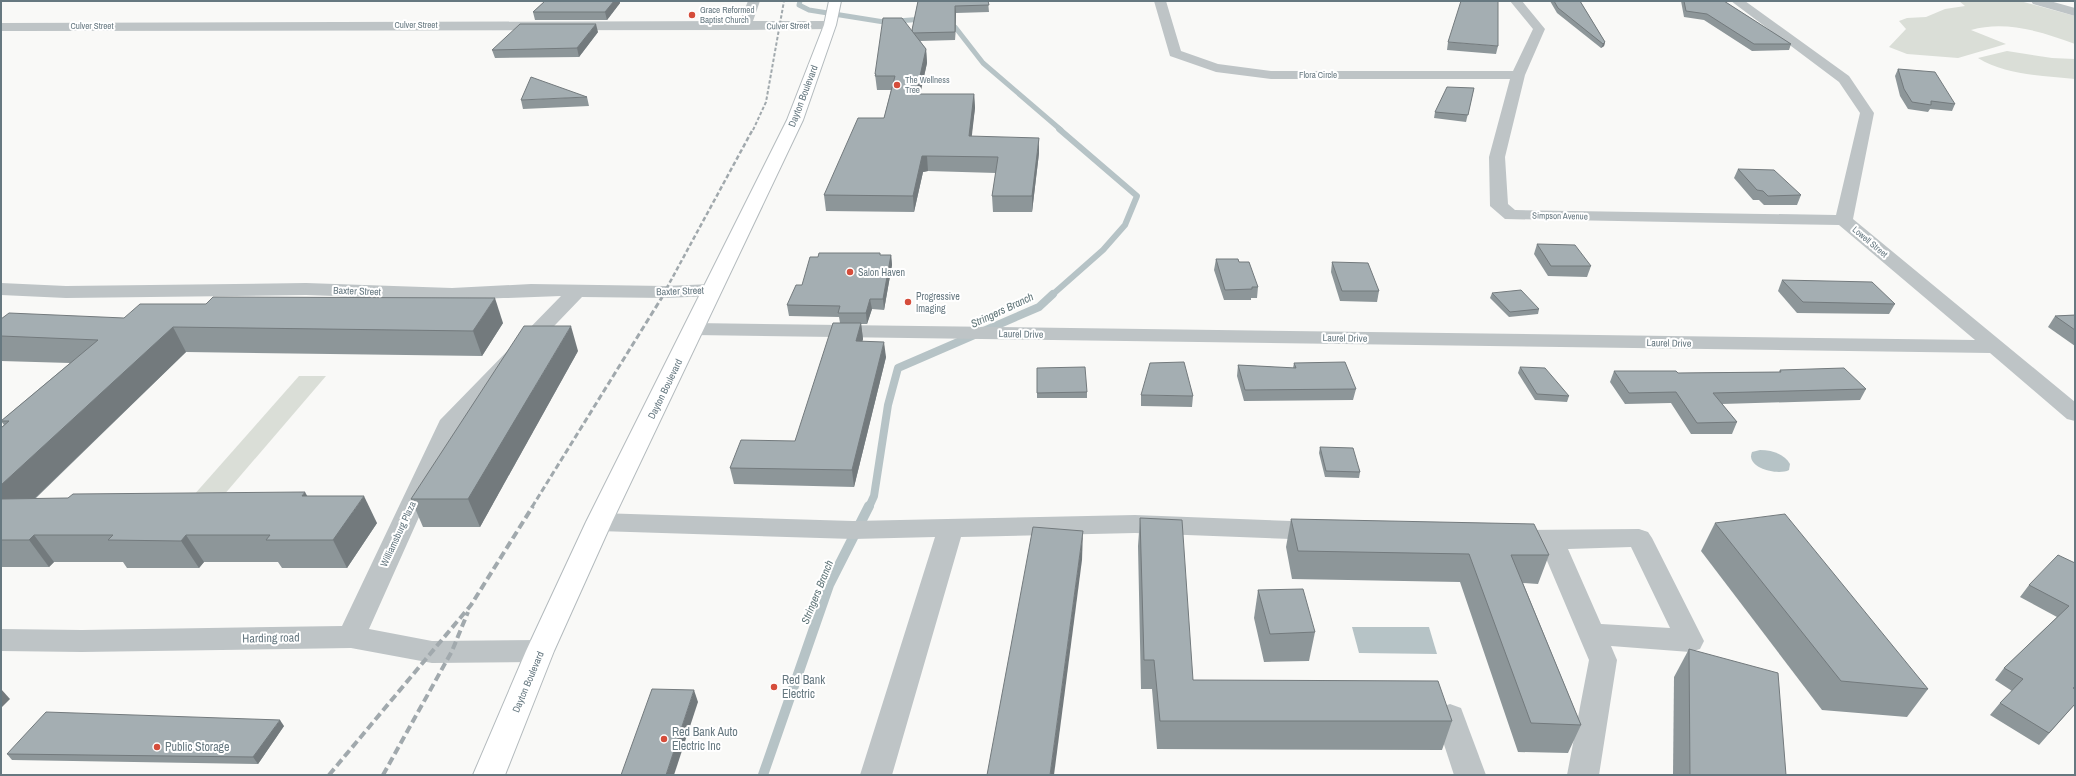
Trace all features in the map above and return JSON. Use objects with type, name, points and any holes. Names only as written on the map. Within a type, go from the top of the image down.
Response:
[{"type":"main road","name":"Dayton Boulevard","points":[[489,775],[540,651],[599,522],[795,120],[830,25],[835,1]]},
{"type":"street","points":[[745,26],[754,1]]},
{"type":"street","name":"Flora Circle","points":[[1160,1],[1175,53],[1216,68],[1271,75],[1518,75]]},
{"type":"street","name":"Simpson Avenue","points":[[1516,1],[1539,29],[1518,75],[1497,157],[1499,206],[1511,215],[1844,220]]},
{"type":"street","name":"Lowell Street","points":[[1738,1],[1844,78],[1867,113],[1859,144],[1844,220],[2075,414]]},
{"type":"street","points":[[2037,1],[2075,12]]},
{"type":"street","name":"Culver Street","points":[[1,27],[830,25]]},
{"type":"street","name":"Baxter Street","points":[[1,289],[66,292],[306,289],[452,294],[531,290],[665,292],[712,290]]},
{"type":"street","name":"Williamsburg Plaza","points":[[351,637],[451,420],[577,291]]},
{"type":"street","name":"Laurel Drive","points":[[694,329],[1995,348]]},
{"type":"street","points":[[599,522],[853,530],[1135,524],[1339,532]]},
{"type":"street","points":[[876,775],[951,527]]},
{"type":"street","points":[[1488,538],[1551,540],[1639,538],[1690,641],[1592,634]]},
{"type":"street","points":[[1551,540],[1603,660],[1583,775]]},
{"type":"street","name":"Harding road","points":[[1,640],[82,641],[351,637],[432,652],[540,651]]},
{"type":"street","points":[[1450,717],[1470,775]]},
{"type":"shaded area","points":[[1959,1],[2020,1],[2075,16],[2075,44],[2050,35],[2024,29],[1998,26],[1971,30],[2006,44],[1958,58],[1907,54],[1889,47],[1906,29],[1899,21],[1907,18],[1926,17],[1945,9],[1965,6]]},
{"type":"shaded area","points":[[2007,51],[2052,58],[2075,59],[2075,79],[2013,72],[1989,64],[1978,58]]},
{"type":"shaded area","points":[[299,376],[326,376],[223,496],[193,496]]},
{"type":"shaded area","points":[[1760,450],[1781,455],[1790,464],[1789,470],[1778,472],[1758,466],[1751,458],[1752,452]]},
{"type":"shaded area","points":[[1352,627],[1429,627],[1437,654],[1359,653]]},
{"type":"building","points":[[545,1],[614,1],[605,12],[533,12]]},
{"type":"building","points":[[918,1],[988,1],[989,5],[955,6],[955,32],[913,33],[912,30]]},
{"type":"building","points":[[1461,1],[1498,1],[1498,46],[1448,42]]},
{"type":"building","points":[[1554,1],[1580,1],[1605,42],[1603,44],[1558,8]]},
{"type":"building","points":[[1684,1],[1724,1],[1791,44],[1754,44],[1707,14],[1686,11]]},
{"type":"building","points":[[883,18],[902,18],[926,49],[916,94],[974,94],[969,136],[1039,138],[1032,196],[992,196],[998,157],[927,156],[922,156],[913,196],[824,195],[858,118],[884,118],[895,76],[875,76]]},
{"type":"building","points":[[520,24],[596,24],[577,48],[492,50]]},
{"type":"building","points":[[1898,69],[1935,72],[1955,104],[1931,101],[1931,105],[1912,102],[1904,89]]},
{"type":"building","points":[[531,77],[587,97],[521,100]]},
{"type":"building","points":[[1447,87],[1474,88],[1468,115],[1435,112]]},
{"type":"building","points":[[1738,169],[1774,170],[1801,195],[1768,196],[1763,191],[1757,190]]},
{"type":"building","points":[[1537,244],[1575,245],[1591,266],[1551,266]]},
{"type":"building","points":[[819,253],[880,253],[880,255],[891,255],[883,299],[870,299],[866,313],[838,313],[840,306],[787,305],[796,285],[802,285],[810,257],[818,257]]},
{"type":"building","points":[[1216,259],[1238,259],[1239,262],[1249,262],[1258,287],[1252,287],[1252,289],[1225,290]]},
{"type":"building","points":[[1332,262],[1368,263],[1379,291],[1342,291]]},
{"type":"building","points":[[1782,280],[1872,282],[1895,304],[1803,302]]},
{"type":"building","points":[[1521,290],[1539,309],[1510,312],[1492,293]]},
{"type":"building","points":[[213,297],[495,298],[473,331],[173,327],[1,485],[1,428],[9,421],[1,421],[98,340],[1,336],[1,319],[9,313],[124,318],[140,304],[206,304]]},
{"type":"building","points":[[2075,315],[2075,330],[2055,316]]},
{"type":"building","points":[[833,323],[861,323],[856,341],[884,342],[852,470],[730,468],[741,440],[795,441]]},
{"type":"building","points":[[524,326],[571,326],[468,499],[411,499]]},
{"type":"building","points":[[1184,362],[1193,396],[1141,395],[1150,363]]},
{"type":"building","points":[[1345,362],[1356,389],[1245,390],[1238,365],[1296,368],[1294,363]]},
{"type":"building","points":[[1085,367],[1087,392],[1037,393],[1037,368]]},
{"type":"building","points":[[1520,367],[1545,368],[1569,396],[1537,394]]},
{"type":"building","points":[[1844,368],[1866,389],[1713,393],[1737,422],[1697,423],[1676,392],[1629,393],[1614,371],[1676,371],[1678,373],[1781,372],[1780,370]]},
{"type":"building","points":[[1320,447],[1353,448],[1360,472],[1326,471]]},
{"type":"building","points":[[305,492],[302,496],[364,496],[333,540],[266,540],[270,535],[186,535],[181,541],[108,540],[113,535],[34,535],[29,540],[1,540],[1,499],[68,498],[73,494]]},
{"type":"building","points":[[1785,514],[1928,689],[1841,681],[1715,523]]},
{"type":"building","points":[[1140,518],[1182,520],[1193,680],[1438,681],[1452,721],[1160,721],[1154,660],[1144,660]]},
{"type":"building","points":[[1291,519],[1534,524],[1549,555],[1511,555],[1581,725],[1531,723],[1469,554],[1298,551]]},
{"type":"building","points":[[1033,527],[1083,531],[1050,775],[987,775]]},
{"type":"building","points":[[2058,555],[2075,563],[2075,687],[2073,688],[2075,689],[2075,704],[2049,733],[2000,703],[2023,679],[2004,668],[2069,606],[2029,585]]},
{"type":"building","points":[[1303,589],[1315,632],[1270,634],[1258,590]]},
{"type":"building","points":[[1689,649],[1778,673],[1786,775],[1690,775]]},
{"type":"building","name":"Red Bank Auto Electric Inc","points":[[652,689],[694,690],[666,775],[621,775]]},
{"type":"building","points":[[46,712],[280,720],[253,757],[7,754]]},
{"type":"waterway","name":"Stringers Branch","points":[[800,1],[799,5],[809,10],[884,22],[924,19]]},
{"type":"waterway","name":"Stringers Branch","points":[[947,22],[955,27],[983,63],[1061,130]]},
{"type":"waterway","name":"Stringers Branch","points":[[1052,295],[1103,250],[1125,225],[1137,196],[1059,129]]},
{"type":"waterway","name":"Stringers Branch","points":[[869,507],[874,496],[888,405],[898,368],[1039,307],[1053,294]]},
{"type":"waterway","name":"Stringers Branch","points":[[763,775],[829,585],[869,506]]},
{"type":"railway","points":[[753,130],[766,102],[784,1]]},
{"type":"railway","points":[[663,295],[753,129]]},
{"type":"railway","points":[[532,507],[664,294]]},
{"type":"railway","points":[[329,775],[471,605],[533,506]]},
{"type":"railway","points":[[383,775],[452,651],[468,612]]},
{"type":"place","name":"Grace Reformed Baptist Church","points":[[692,15]]},
{"type":"place","name":"The Wellness Tree","points":[[897,85]]},
{"type":"place","name":"Salon Haven","points":[[850,272]]},
{"type":"place","name":"Progressive Imaging","points":[[908,302]]},
{"type":"place","name":"Red Bank Electric","points":[[774,687]]},
{"type":"place","name":"Red Bank Auto Electric Inc","points":[[664,739]]},
{"type":"place","name":"Public Storage","points":[[157,747]]}]
